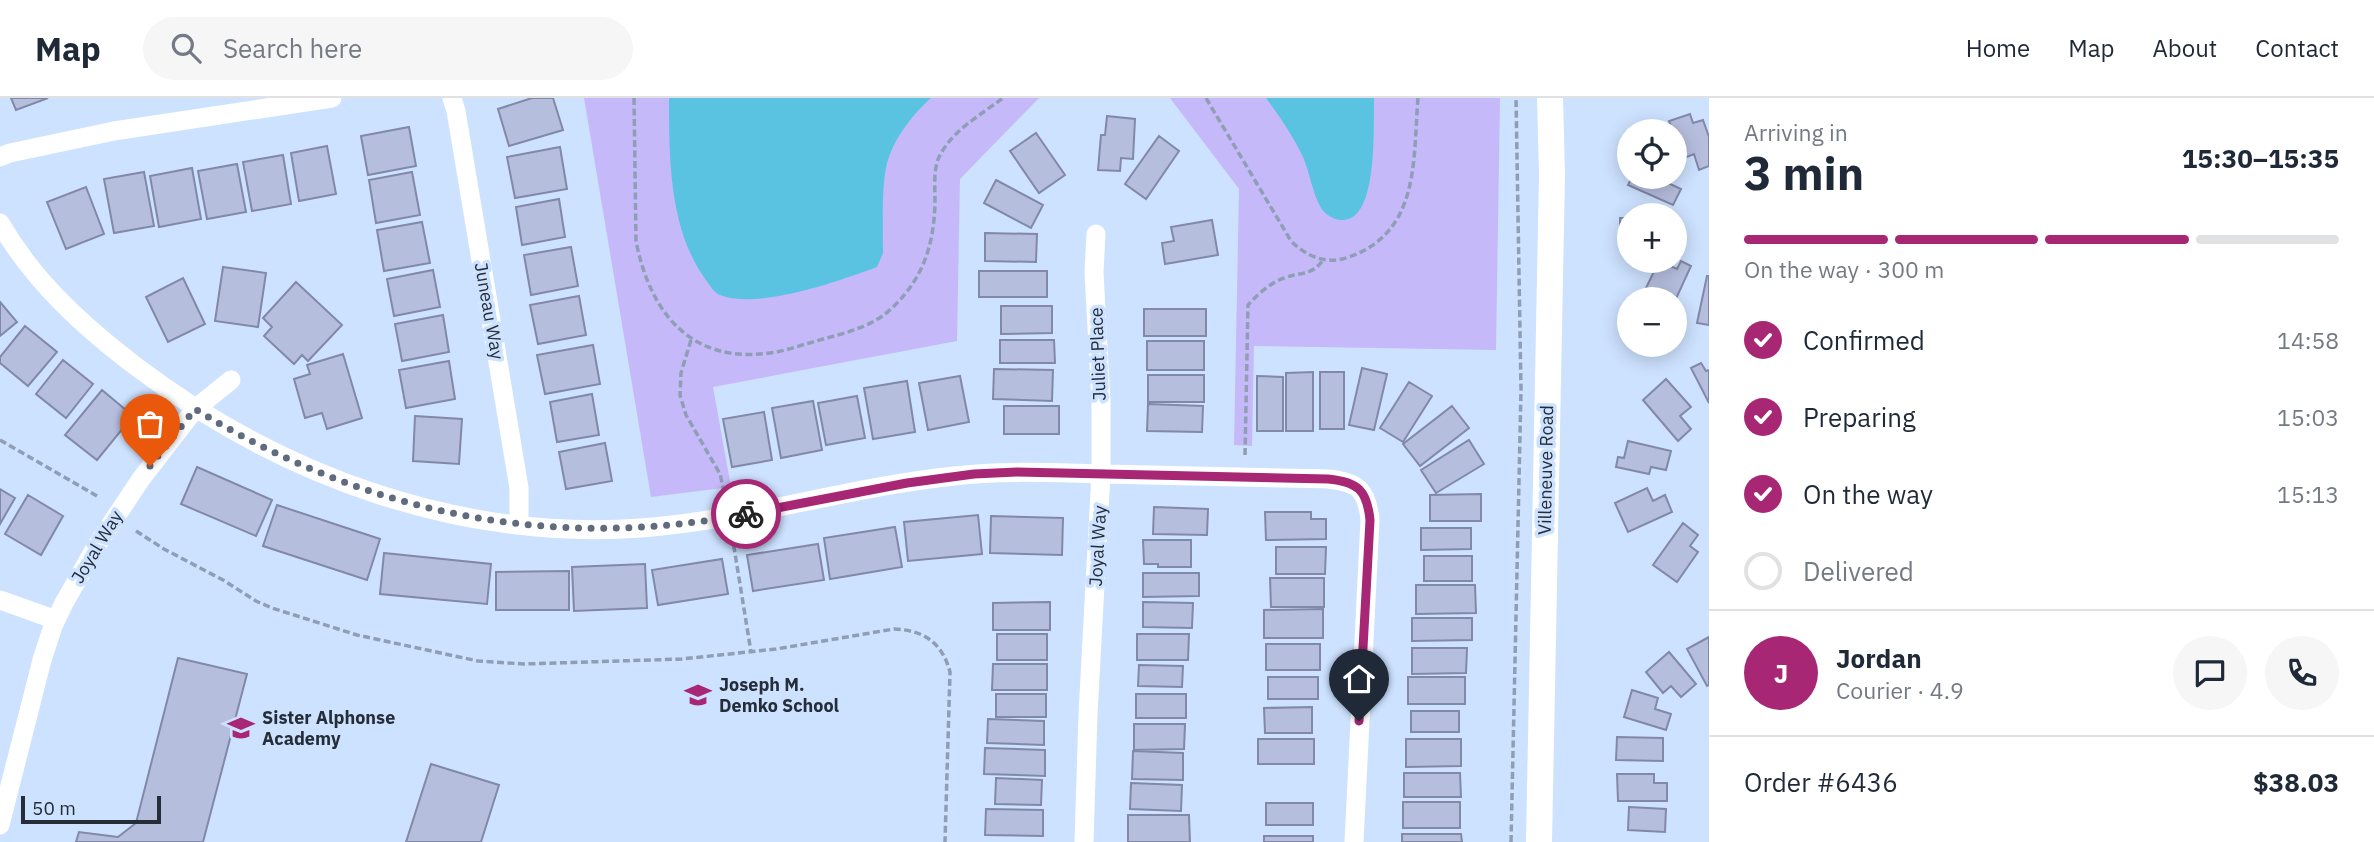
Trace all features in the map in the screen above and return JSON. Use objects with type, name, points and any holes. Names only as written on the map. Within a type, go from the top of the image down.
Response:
[{"type":"main road","name":"Villeneuve Road","points":[[1539,842],[1552,174],[1550,98]]},
{"type":"street","points":[[0,158],[10,153],[114,131],[332,98]]},
{"type":"street","name":"Juneau Way","points":[[452,98],[519,488],[519,525]]},
{"type":"street","points":[[0,223],[27,265],[62,303],[130,362],[195,409],[269,451],[338,481],[413,505],[519,525],[583,529],[642,528],[729,517],[954,476],[1017,472],[1346,481],[1362,491],[1367,500],[1370,520],[1354,842]]},
{"type":"street","name":"Juliet Place","points":[[1096,234],[1094,272],[1101,403],[1101,474]]},
{"type":"street","name":"Joyal Way","points":[[0,824],[42,660],[56,620],[115,515],[195,409],[231,380]]},
{"type":"street","name":"Joyal Way","points":[[1084,842],[1088,701],[1101,474]]},
{"type":"street","points":[[0,600],[56,620]]},
{"type":"path","points":[[634,98],[635,224],[640,261],[649,286],[666,315],[691,340],[734,353],[774,353],[852,331],[881,317],[905,294],[930,249],[939,156],[960,131],[1003,98]]},
{"type":"path","points":[[1206,98],[1283,230],[1298,248],[1323,260],[1343,260],[1362,253],[1377,242],[1400,216],[1408,199],[1412,179],[1418,98]]},
{"type":"path","points":[[1511,842],[1521,390],[1516,98]]},
{"type":"path","points":[[1245,456],[1248,305],[1269,286],[1284,278],[1317,269],[1323,260]]},
{"type":"path","points":[[691,340],[681,373],[680,395],[686,415],[720,474],[727,506]]},
{"type":"path","points":[[0,440],[96,496]]},
{"type":"path","points":[[731,530],[751,652]]},
{"type":"path","points":[[136,531],[256,601],[357,635],[478,661],[524,664],[638,661],[751,652],[894,629],[911,630],[928,638],[935,645],[943,654],[950,672],[945,842]]},
{"type":"shaded area","points":[[584,98],[1039,98],[960,179],[957,341],[713,387],[731,487],[651,497]]},
{"type":"shaded area","points":[[1170,98],[1500,98],[1496,350],[1254,346],[1252,446],[1234,445],[1239,189]]},
{"type":"water","points":[[669,98],[931,98],[905,126],[888,160],[883,192],[883,253],[877,267],[821,286],[776,296],[736,299],[716,293],[694,260],[678,216],[671,169]]},
{"type":"water","points":[[1266,98],[1374,98],[1369,187],[1363,204],[1355,215],[1337,220],[1321,208],[1299,149]]},
{"type":"building","points":[[11,98],[48,98],[16,110]]},
{"type":"building","points":[[532,98],[553,98],[563,130],[509,146],[498,109]]},
{"type":"building","points":[[1690,114],[1693,123],[1703,120],[1709,137],[1709,166],[1699,170],[1694,154],[1687,157],[1687,119],[1675,119]]},
{"type":"building","points":[[1107,116],[1135,119],[1133,159],[1121,158],[1120,171],[1098,170],[1101,135],[1105,135]]},
{"type":"building","points":[[409,127],[416,166],[368,175],[361,136]]},
{"type":"building","points":[[1036,133],[1065,175],[1039,193],[1010,151]]},
{"type":"building","points":[[1159,136],[1179,151],[1146,199],[1125,184]]},
{"type":"building","points":[[327,146],[336,194],[299,201],[291,153]]},
{"type":"building","points":[[560,147],[567,189],[515,198],[507,157]]},
{"type":"building","points":[[283,155],[291,204],[252,211],[243,162]]},
{"type":"building","points":[[237,164],[246,212],[207,219],[198,171]]},
{"type":"building","points":[[192,168],[201,219],[159,227],[150,176]]},
{"type":"building","points":[[144,172],[154,226],[114,233],[104,179]]},
{"type":"building","points":[[412,172],[420,215],[376,223],[369,180]]},
{"type":"building","points":[[996,180],[1043,205],[1031,228],[984,203]]},
{"type":"building","points":[[86,187],[104,234],[66,249],[47,202]]},
{"type":"building","points":[[1637,189],[1681,189],[1674,203]]},
{"type":"building","points":[[559,199],[565,237],[522,245],[516,207]]},
{"type":"building","points":[[1212,220],[1218,255],[1165,264],[1162,243],[1174,241],[1171,227]]},
{"type":"building","points":[[422,222],[430,263],[384,271],[377,230]]},
{"type":"building","points":[[985,233],[1037,234],[1036,262],[985,261]]},
{"type":"building","points":[[571,247],[578,286],[531,295],[524,255]]},
{"type":"building","points":[[1687,264],[1691,266],[1681,287],[1646,287],[1653,273],[1687,273]]},
{"type":"building","points":[[223,267],[266,273],[258,327],[215,321]]},
{"type":"building","points":[[433,270],[440,307],[394,316],[387,279]]},
{"type":"building","points":[[979,271],[1047,271],[1047,297],[979,297]]},
{"type":"building","points":[[1709,276],[1709,325],[1697,323]]},
{"type":"building","points":[[183,278],[205,324],[168,342],[146,297]]},
{"type":"building","points":[[296,282],[342,325],[308,361],[302,355],[294,364],[264,336],[272,327],[263,318]]},
{"type":"building","points":[[579,296],[586,335],[538,344],[530,305]]},
{"type":"building","points":[[0,302],[17,322],[0,336]]},
{"type":"building","points":[[1001,306],[1052,306],[1052,333],[1001,334]]},
{"type":"building","points":[[1144,309],[1206,309],[1206,336],[1144,336]]},
{"type":"building","points":[[443,315],[449,352],[402,361],[395,324]]},
{"type":"building","points":[[25,326],[57,352],[28,386],[0,363],[0,357]]},
{"type":"building","points":[[1000,340],[1054,340],[1055,363],[1000,363]]},
{"type":"building","points":[[1147,341],[1204,341],[1204,370],[1147,370]]},
{"type":"building","points":[[593,345],[600,384],[545,394],[537,355]]},
{"type":"building","points":[[343,354],[362,418],[327,429],[322,413],[305,418],[294,379],[310,374],[307,365]]},
{"type":"building","points":[[63,360],[93,384],[66,418],[36,394]]},
{"type":"building","points":[[449,361],[455,399],[406,408],[399,370]]},
{"type":"building","points":[[1701,363],[1706,371],[1709,370],[1709,403],[1691,368]]},
{"type":"building","points":[[1362,368],[1387,374],[1374,430],[1349,425]]},
{"type":"building","points":[[994,369],[1053,370],[1052,401],[993,399]]},
{"type":"building","points":[[1313,372],[1313,431],[1286,431],[1286,373]]},
{"type":"building","points":[[1320,372],[1344,372],[1344,429],[1320,429]]},
{"type":"building","points":[[1148,375],[1204,375],[1204,402],[1148,402]]},
{"type":"building","points":[[960,376],[969,422],[928,430],[919,383]]},
{"type":"building","points":[[1257,376],[1283,377],[1283,431],[1257,431]]},
{"type":"building","points":[[1666,379],[1691,407],[1680,416],[1691,429],[1678,441],[1643,400]]},
{"type":"building","points":[[907,381],[915,432],[873,439],[864,388]]},
{"type":"building","points":[[1409,382],[1432,396],[1403,442],[1380,428]]},
{"type":"building","points":[[102,390],[133,416],[97,460],[65,435]]},
{"type":"building","points":[[592,394],[599,435],[557,442],[550,402]]},
{"type":"building","points":[[857,396],[865,438],[826,445],[818,403]]},
{"type":"building","points":[[813,401],[822,450],[781,458],[772,408]]},
{"type":"building","points":[[1148,404],[1203,406],[1202,432],[1147,431]]},
{"type":"building","points":[[1004,406],[1059,406],[1059,434],[1004,434]]},
{"type":"building","points":[[1452,406],[1469,428],[1420,466],[1403,444]]},
{"type":"building","points":[[764,412],[772,460],[732,467],[723,419]]},
{"type":"building","points":[[415,416],[462,419],[459,464],[413,461]]},
{"type":"building","points":[[1469,440],[1484,464],[1436,493],[1421,470]]},
{"type":"building","points":[[1628,441],[1671,451],[1666,470],[1651,467],[1649,474],[1616,467],[1618,457],[1624,458]]},
{"type":"building","points":[[605,443],[612,481],[566,489],[559,452]]},
{"type":"building","points":[[197,467],[272,500],[256,536],[181,504]]},
{"type":"building","points":[[1647,488],[1653,501],[1665,495],[1672,512],[1628,532],[1615,503]]},
{"type":"building","points":[[0,489],[15,498],[0,524]]},
{"type":"building","points":[[1481,494],[1481,521],[1430,521],[1430,495]]},
{"type":"building","points":[[28,495],[63,516],[41,555],[5,534]]},
{"type":"building","points":[[277,505],[380,539],[367,580],[263,546]]},
{"type":"building","points":[[1154,507],[1208,509],[1207,535],[1153,534]]},
{"type":"building","points":[[1265,512],[1311,512],[1311,519],[1326,519],[1326,539],[1266,540]]},
{"type":"building","points":[[978,515],[982,554],[908,561],[904,522]]},
{"type":"building","points":[[991,516],[1063,518],[1062,555],[990,553]]},
{"type":"building","points":[[1683,523],[1698,535],[1690,546],[1698,552],[1677,582],[1653,565]]},
{"type":"building","points":[[895,527],[902,567],[830,579],[824,538]]},
{"type":"building","points":[[1421,528],[1471,528],[1471,549],[1421,550]]},
{"type":"building","points":[[1143,540],[1191,540],[1191,567],[1158,567],[1158,564],[1144,564]]},
{"type":"building","points":[[818,544],[824,580],[753,591],[747,555]]},
{"type":"building","points":[[1276,547],[1326,547],[1325,574],[1276,574]]},
{"type":"building","points":[[384,553],[491,564],[487,604],[380,594]]},
{"type":"building","points":[[1424,556],[1472,556],[1472,581],[1424,581]]},
{"type":"building","points":[[722,559],[728,594],[658,605],[652,570]]},
{"type":"building","points":[[645,564],[647,608],[574,611],[572,567]]},
{"type":"building","points":[[569,571],[569,610],[496,610],[496,572]]},
{"type":"building","points":[[1143,573],[1199,573],[1199,596],[1143,597]]},
{"type":"building","points":[[1270,578],[1324,578],[1324,607],[1271,607]]},
{"type":"building","points":[[1416,585],[1475,585],[1476,613],[1416,614]]},
{"type":"building","points":[[1050,602],[1050,630],[993,630],[993,603]]},
{"type":"building","points":[[1143,602],[1193,603],[1192,628],[1143,627]]},
{"type":"building","points":[[1323,609],[1323,638],[1264,638],[1264,610]]},
{"type":"building","points":[[1412,618],[1472,618],[1472,640],[1412,641]]},
{"type":"building","points":[[997,634],[1047,634],[1047,660],[997,660]]},
{"type":"building","points":[[1137,634],[1189,634],[1188,660],[1137,660]]},
{"type":"building","points":[[1709,637],[1709,685],[1707,686],[1687,649]]},
{"type":"building","points":[[1266,644],[1320,644],[1320,670],[1266,670]]},
{"type":"building","points":[[1412,648],[1467,648],[1466,673],[1412,674]]},
{"type":"building","points":[[1669,652],[1696,684],[1681,697],[1671,686],[1663,693],[1646,672]]},
{"type":"building","points":[[178,658],[247,674],[203,842],[76,842],[79,832],[118,837],[136,823]]},
{"type":"building","points":[[993,664],[1047,664],[1047,690],[992,690]]},
{"type":"building","points":[[1139,665],[1183,666],[1182,687],[1138,686]]},
{"type":"building","points":[[1268,677],[1318,677],[1318,699],[1268,699]]},
{"type":"building","points":[[1408,677],[1465,677],[1465,704],[1408,704]]},
{"type":"building","points":[[1632,690],[1658,698],[1655,709],[1671,714],[1666,730],[1624,717]]},
{"type":"building","points":[[996,694],[1046,694],[1046,717],[996,717]]},
{"type":"building","points":[[1136,694],[1186,694],[1186,718],[1136,718]]},
{"type":"building","points":[[1312,707],[1312,733],[1265,733],[1264,708]]},
{"type":"building","points":[[1411,711],[1459,711],[1459,732],[1411,732]]},
{"type":"building","points":[[988,719],[1044,721],[1044,745],[987,743]]},
{"type":"building","points":[[1134,724],[1185,724],[1184,749],[1134,750]]},
{"type":"building","points":[[1617,737],[1663,738],[1663,761],[1616,760]]},
{"type":"building","points":[[1258,739],[1314,739],[1314,764],[1258,764]]},
{"type":"building","points":[[1406,739],[1461,739],[1461,766],[1406,767]]},
{"type":"building","points":[[985,748],[1045,750],[1045,776],[984,774]]},
{"type":"building","points":[[1133,751],[1183,753],[1183,780],[1132,779]]},
{"type":"building","points":[[431,764],[499,785],[481,842],[406,842]]},
{"type":"building","points":[[1404,773],[1460,773],[1461,797],[1404,797]]},
{"type":"building","points":[[1617,774],[1654,774],[1654,783],[1667,783],[1667,801],[1618,801]]},
{"type":"building","points":[[996,778],[1042,780],[1041,805],[995,804]]},
{"type":"building","points":[[1131,783],[1182,785],[1181,811],[1130,809]]},
{"type":"building","points":[[1403,802],[1460,802],[1460,828],[1403,828]]},
{"type":"building","points":[[1266,803],[1313,803],[1313,825],[1266,825]]},
{"type":"building","points":[[1629,807],[1666,809],[1665,832],[1628,830]]},
{"type":"building","points":[[986,809],[1043,810],[1043,836],[985,835]]},
{"type":"building","points":[[1128,815],[1189,815],[1190,842],[1128,842]]},
{"type":"building","points":[[1402,834],[1461,834],[1462,842],[1402,842]]},
{"type":"building","points":[[1264,836],[1313,836],[1313,842],[1264,842]]},
{"type":"way so far","points":[[150,466],[195,409],[248,440],[338,481],[390,499],[495,522],[568,529],[642,528],[746,514]]},
{"type":"place","name":"Joseph M. Demko School","points":[[698,695]]},
{"type":"place","name":"Sister Alphonse Academy","points":[[241,728]]},
{"type":"route","points":[[746,514],[907,483],[974,474],[1038,472],[1346,481],[1362,491],[1367,500],[1370,520],[1359,721]]}]
